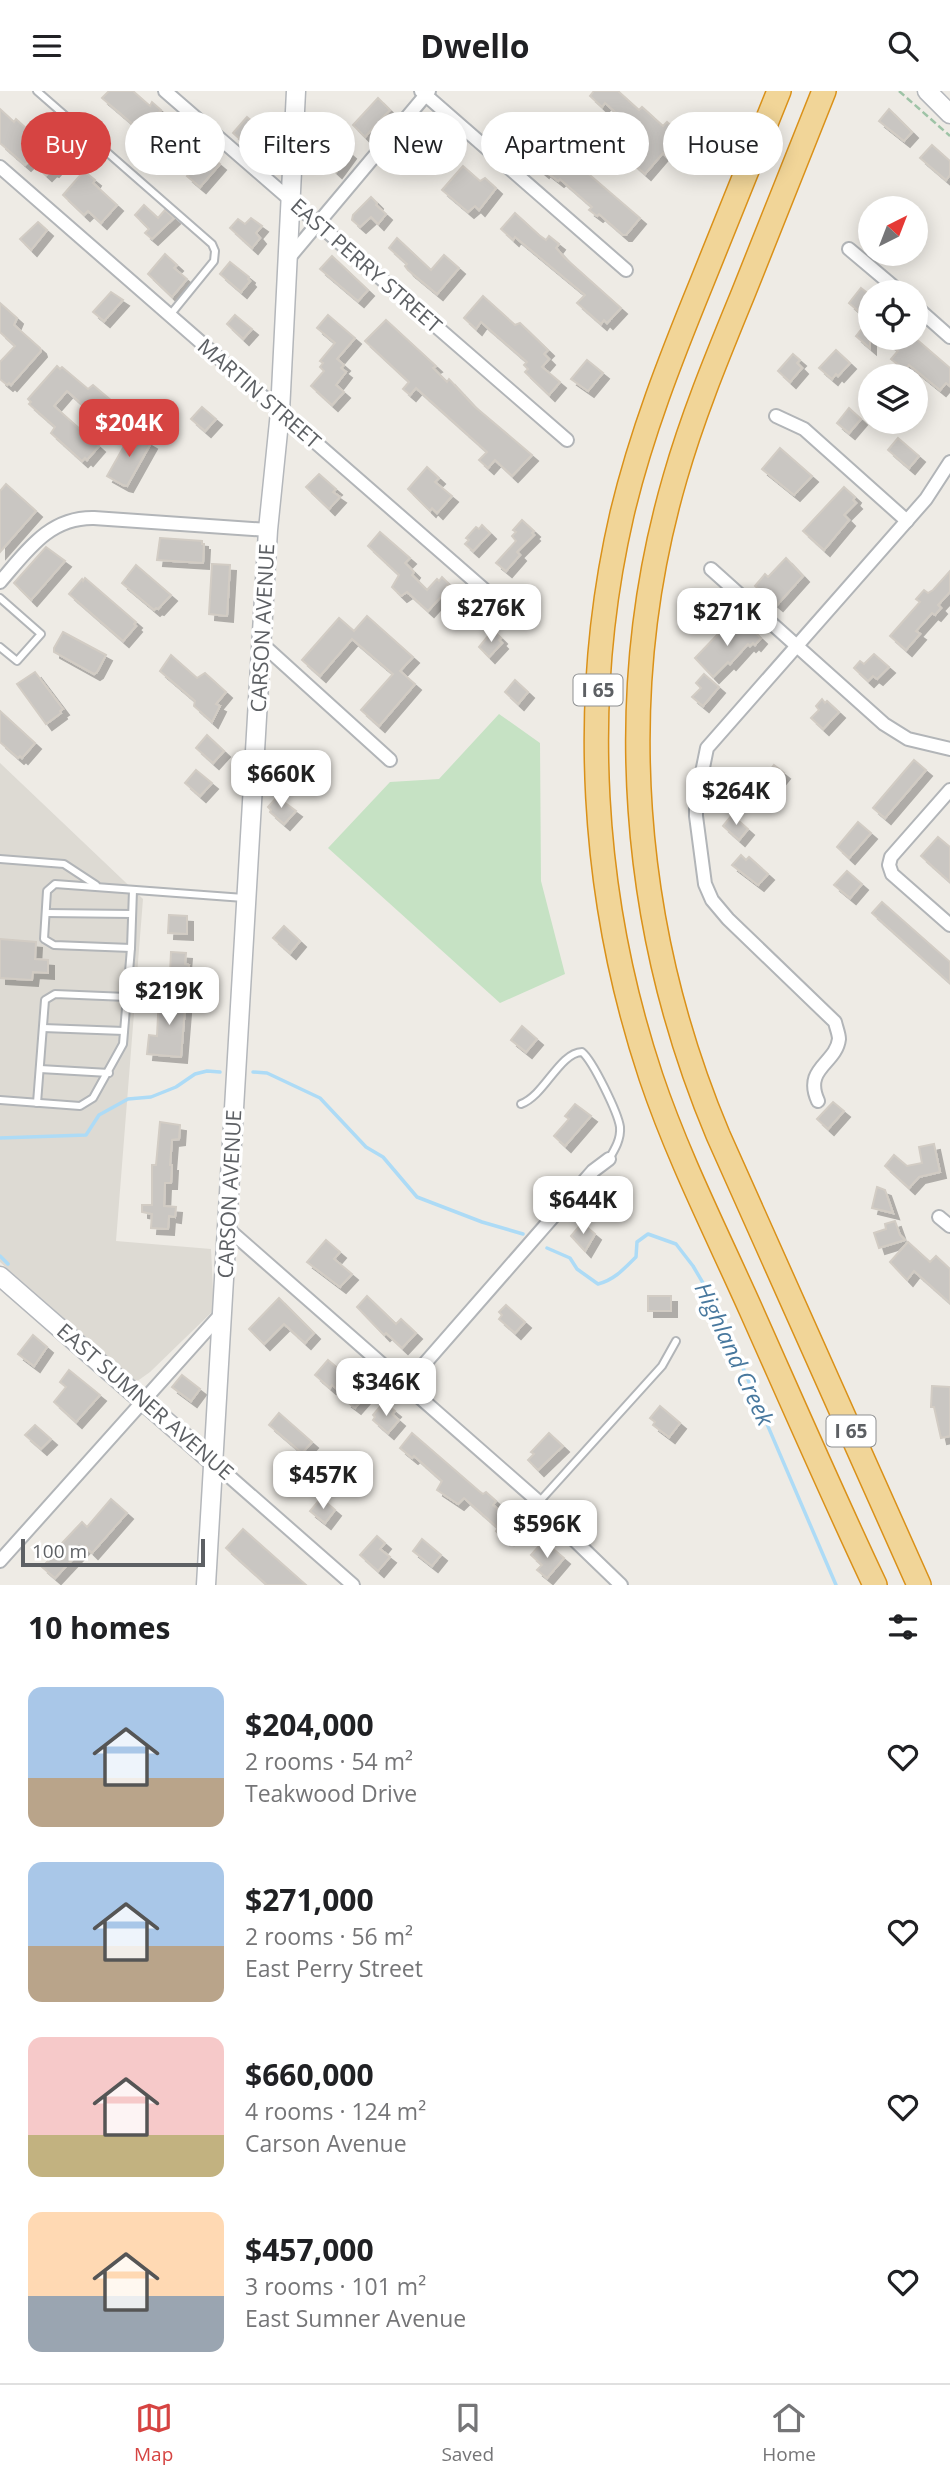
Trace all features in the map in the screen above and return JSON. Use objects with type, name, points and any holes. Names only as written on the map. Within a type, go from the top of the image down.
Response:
[{"type":"highway","name":"I 65","points":[[779,91],[667,369],[641,444],[628,493],[601,642],[596,730],[597,798],[609,914],[629,1006],[650,1074],[674,1138],[875,1585]]},
{"type":"highway","name":"I 65","points":[[824,91],[704,391],[672,488],[655,566],[642,656],[638,747],[640,823],[658,950],[692,1071],[723,1147],[920,1585]]},
{"type":"highway","points":[[856,1545],[868,1585]]},
{"type":"main road","name":"CARSON AVENUE","points":[[206,1585],[268,530],[280,412],[296,91]]},
{"type":"main road","points":[[927,91],[950,114]]},
{"type":"main road","name":"EAST SUMNER AVENUE","points":[[0,1276],[214,1463]]},
{"type":"street","name":"EAST PERRY STREET","points":[[165,91],[567,440]]},
{"type":"street","points":[[288,259],[426,92],[626,270]]},
{"type":"street","name":"MARTIN STREET","points":[[0,167],[503,606],[523,614]]},
{"type":"street","points":[[849,249],[886,280]]},
{"type":"street","points":[[928,318],[950,337]]},
{"type":"street","points":[[776,417],[804,429],[907,521]]},
{"type":"street","points":[[818,1101],[813,1085],[817,1072],[835,1050],[839,1038],[835,1022],[728,919],[712,900],[705,884],[696,802],[707,748],[926,499],[950,462]]},
{"type":"street","points":[[0,582],[41,536],[71,520],[94,519],[268,530]]},
{"type":"street","points":[[711,569],[895,731],[922,744],[950,749]]},
{"type":"street","points":[[262,644],[390,760]]},
{"type":"street","points":[[950,790],[891,857],[888,865],[892,874],[950,925]]},
{"type":"street","points":[[406,1385],[593,1171],[609,1159]]},
{"type":"street","points":[[939,1217],[950,1226]]},
{"type":"street","points":[[228,1229],[539,1502],[621,1585]]},
{"type":"street","points":[[0,1561],[222,1313]]},
{"type":"street","name":"EAST SUMNER AVENUE","points":[[214,1463],[353,1585]]},
{"type":"lane","points":[[37,91],[212,244],[215,251],[214,261],[170,316]]},
{"type":"lane","points":[[0,598],[41,634],[17,661],[0,647]]},
{"type":"lane","points":[[0,859],[64,864],[97,886]]},
{"type":"lane","points":[[131,949],[54,945],[44,939],[47,891],[55,884],[246,898]]},
{"type":"lane","points":[[0,1100],[80,1105],[93,1098],[123,1044],[133,890]]},
{"type":"lane","points":[[46,913],[132,914]]},
{"type":"lane","points":[[37,1103],[45,1000],[55,994],[127,997]]},
{"type":"lane","points":[[43,1028],[124,1031]]},
{"type":"lane","points":[[521,1104],[536,1095],[571,1054],[582,1052],[593,1065],[620,1125],[620,1138],[609,1159]]},
{"type":"lane","points":[[40,1069],[108,1073]]},
{"type":"lane","points":[[539,1502],[662,1366],[676,1341]]},
{"type":"path","points":[[900,91],[950,136]]},
{"type":"shaded area","points":[[0,763],[143,899],[116,1241],[211,1249],[214,1310],[150,1372],[136,1382],[0,1262]]},
{"type":"green space","points":[[499,714],[540,743],[541,881],[565,974],[500,1003],[328,848],[390,782],[439,779]]},
{"type":"building","points":[[109,91],[133,91],[150,106],[152,102],[161,110],[125,112],[125,118],[102,98]]},
{"type":"building","points":[[594,91],[618,91],[639,110],[642,107],[648,112],[615,112],[605,103],[602,107],[590,96]]},
{"type":"building","points":[[378,98],[390,110],[369,112],[369,133],[365,137],[355,127],[355,123]]},
{"type":"building","points":[[0,109],[14,122],[16,119],[21,124],[21,161],[0,143]]},
{"type":"building","points":[[889,109],[912,132],[904,141],[879,121]]},
{"type":"building","points":[[649,113],[663,126],[663,153],[649,169]]},
{"type":"building","points":[[239,126],[239,138],[233,133]]},
{"type":"building","points":[[932,145],[950,161],[950,175],[946,180],[920,158]]},
{"type":"building","points":[[467,170],[480,181],[485,178],[496,188],[479,210],[475,206],[468,212],[442,190],[455,175],[467,175]]},
{"type":"building","points":[[80,175],[89,175],[95,180],[93,183],[117,205],[101,223],[88,211],[84,215],[63,195]]},
{"type":"building","points":[[188,175],[210,175],[200,187]]},
{"type":"building","points":[[550,175],[590,175],[640,218],[626,235],[623,235],[599,214],[597,216],[589,210],[592,207],[560,179],[558,181]]},
{"type":"building","points":[[371,197],[386,214],[378,224],[371,217],[360,227],[352,220],[353,215]]},
{"type":"building","points":[[144,205],[158,218],[165,210],[174,218],[152,239],[145,233],[149,229],[135,215]]},
{"type":"building","points":[[515,213],[546,240],[549,236],[559,244],[556,248],[565,258],[621,308],[607,323],[604,320],[601,324],[577,303],[585,295],[515,237],[513,240],[501,229]]},
{"type":"building","points":[[251,218],[262,226],[256,233],[260,238],[252,248],[230,228],[238,219],[245,224]]},
{"type":"building","points":[[38,222],[47,230],[31,250],[20,239]]},
{"type":"building","points":[[397,238],[431,270],[444,255],[459,268],[437,294],[408,270],[405,266],[407,264],[389,248]]},
{"type":"building","points":[[165,254],[177,265],[174,268],[187,279],[172,297],[148,274]]},
{"type":"building","points":[[332,256],[368,290],[358,301],[320,269]]},
{"type":"building","points":[[230,262],[249,277],[250,281],[241,292],[220,274]]},
{"type":"building","points":[[111,292],[123,300],[104,321],[93,312]]},
{"type":"building","points":[[858,292],[858,311],[849,303]]},
{"type":"building","points":[[483,296],[515,325],[520,323],[548,350],[544,354],[549,359],[542,367],[560,382],[549,395],[525,372],[528,369],[524,365],[527,362],[481,322],[476,329],[464,318]]},
{"type":"building","points":[[0,303],[17,318],[14,325],[41,351],[11,385],[0,379],[0,362],[15,346],[0,332]]},
{"type":"building","points":[[235,315],[252,329],[243,339],[227,324]]},
{"type":"building","points":[[328,315],[355,338],[337,359],[344,365],[341,368],[346,372],[336,385],[344,392],[332,405],[311,386],[324,371],[320,367],[323,363],[320,361],[335,343],[317,328]]},
{"type":"building","points":[[386,320],[436,366],[433,368],[447,382],[449,379],[474,406],[532,455],[512,476],[495,460],[488,468],[479,460],[487,452],[416,388],[410,395],[403,389],[409,382],[365,341]]},
{"type":"building","points":[[928,349],[950,368],[950,386],[946,383],[940,390],[928,380],[928,364],[897,364],[891,359],[898,351]]},
{"type":"building","points":[[836,350],[850,363],[832,379],[819,368]]},
{"type":"building","points":[[793,354],[800,360],[797,363],[802,368],[790,382],[778,371]]},
{"type":"building","points":[[587,360],[603,373],[588,391],[571,379]]},
{"type":"building","points":[[57,366],[60,369],[62,367],[88,389],[93,385],[125,412],[112,431],[67,391],[54,406],[99,446],[87,460],[85,458],[82,461],[51,433],[55,427],[29,404],[31,402],[28,399]]},
{"type":"building","points":[[202,407],[216,419],[205,431],[191,419]]},
{"type":"building","points":[[849,408],[858,416],[858,422],[849,433],[837,423]]},
{"type":"building","points":[[132,432],[151,443],[127,486],[107,476]]},
{"type":"building","points":[[898,438],[919,456],[909,468],[888,450]]},
{"type":"building","points":[[780,448],[812,476],[794,495],[762,469]]},
{"type":"building","points":[[427,467],[439,478],[435,482],[452,496],[437,513],[432,508],[430,511],[408,489]]},
{"type":"building","points":[[319,474],[336,489],[333,492],[340,497],[329,509],[306,487]]},
{"type":"building","points":[[6,484],[36,511],[0,552],[0,491]]},
{"type":"building","points":[[844,487],[855,497],[853,500],[856,503],[844,515],[849,520],[824,550],[803,531]]},
{"type":"building","points":[[522,520],[534,531],[534,535],[517,552],[520,555],[506,571],[496,563],[516,541],[512,536],[516,532],[513,530]]},
{"type":"building","points":[[482,525],[490,533],[473,551],[465,544],[469,540],[466,538],[476,527],[479,529]]},
{"type":"building","points":[[380,532],[410,558],[405,563],[414,572],[412,575],[427,590],[442,577],[449,584],[446,587],[448,589],[428,611],[407,592],[401,596],[392,587],[399,575],[368,546]]},
{"type":"building","points":[[160,538],[202,541],[203,563],[157,560]]},
{"type":"building","points":[[46,547],[65,561],[31,600],[14,583]]},
{"type":"building","points":[[786,558],[803,576],[777,605],[755,586],[765,574],[768,577]]},
{"type":"building","points":[[212,564],[230,565],[227,616],[209,614]]},
{"type":"building","points":[[136,565],[171,595],[158,609],[154,610],[122,583]]},
{"type":"building","points":[[950,571],[950,592],[938,605],[941,608],[935,615],[932,613],[916,631],[920,634],[906,650],[890,636],[920,602],[916,599],[924,590],[928,593],[933,590]]},
{"type":"building","points":[[85,578],[136,622],[136,626],[123,641],[69,594]]},
{"type":"building","points":[[367,616],[413,657],[400,671],[415,684],[379,726],[361,710],[393,674],[352,639],[320,676],[302,660],[339,618],[354,631]]},
{"type":"building","points":[[741,619],[761,638],[755,645],[748,644],[730,664],[728,662],[713,677],[695,658],[720,632],[728,640],[739,628],[735,625]]},
{"type":"building","points":[[493,630],[502,643],[489,657],[479,647]]},
{"type":"building","points":[[63,632],[106,655],[97,672],[94,674],[54,652]]},
{"type":"building","points":[[874,654],[889,667],[877,679],[873,676],[868,681],[854,668],[860,661],[864,664]]},
{"type":"building","points":[[171,655],[197,678],[205,673],[226,692],[216,704],[220,706],[212,722],[194,706],[195,701],[160,671]]},
{"type":"building","points":[[35,672],[63,709],[46,724],[17,684]]},
{"type":"building","points":[[704,674],[719,687],[703,706],[692,697],[701,688],[696,683]]},
{"type":"building","points":[[515,680],[528,692],[518,704],[505,692]]},
{"type":"building","points":[[822,699],[839,712],[823,729],[811,718],[819,710],[816,706]]},
{"type":"building","points":[[0,711],[35,743],[22,758],[18,758],[0,742]]},
{"type":"building","points":[[207,735],[224,751],[213,763],[196,748]]},
{"type":"building","points":[[914,760],[926,770],[885,818],[873,808]]},
{"type":"building","points":[[774,765],[784,773],[762,800],[753,792]]},
{"type":"building","points":[[196,770],[212,783],[200,796],[185,783]]},
{"type":"building","points":[[277,797],[296,811],[284,824],[268,807]]},
{"type":"building","points":[[732,815],[748,829],[739,840],[723,826]]},
{"type":"building","points":[[858,822],[871,833],[849,858],[837,847]]},
{"type":"building","points":[[938,837],[950,847],[950,882],[921,856]]},
{"type":"building","points":[[741,855],[746,860],[749,857],[768,874],[758,885],[732,865]]},
{"type":"building","points":[[847,871],[862,884],[850,898],[834,885]]},
{"type":"building","points":[[882,902],[950,962],[950,983],[872,913]]},
{"type":"building","points":[[169,915],[187,916],[187,934],[168,933]]},
{"type":"building","points":[[284,926],[300,941],[290,953],[273,938]]},
{"type":"building","points":[[0,939],[36,942],[35,959],[48,960],[48,973],[33,972],[32,980],[0,978]]},
{"type":"building","points":[[171,952],[186,953],[188,974],[170,973]]},
{"type":"building","points":[[159,995],[186,996],[181,1057],[147,1054],[149,1035],[157,1036]]},
{"type":"building","points":[[522,1026],[537,1039],[526,1052],[511,1040]]},
{"type":"building","points":[[833,1102],[844,1111],[828,1129],[817,1119]]},
{"type":"building","points":[[575,1104],[591,1116],[565,1146],[554,1136],[569,1119],[565,1116]]},
{"type":"building","points":[[160,1122],[180,1125],[179,1139],[172,1140],[171,1183],[165,1183],[164,1206],[176,1207],[175,1217],[169,1216],[168,1229],[151,1228],[152,1214],[142,1212],[142,1205],[152,1205],[152,1165],[156,1165]]},
{"type":"building","points":[[934,1144],[940,1172],[919,1177],[909,1188],[885,1166],[894,1155],[907,1166],[922,1163],[919,1147]]},
{"type":"building","points":[[877,1187],[885,1190],[893,1213],[872,1208]]},
{"type":"building","points":[[895,1221],[905,1240],[879,1248],[874,1233],[886,1229],[885,1224]]},
{"type":"building","points":[[582,1223],[595,1234],[585,1251],[571,1236]]},
{"type":"building","points":[[326,1240],[340,1252],[334,1259],[352,1274],[340,1287],[307,1262]]},
{"type":"building","points":[[908,1242],[930,1262],[936,1256],[950,1269],[950,1303],[914,1271],[907,1280],[890,1262]]},
{"type":"building","points":[[367,1296],[396,1324],[401,1319],[416,1333],[402,1348],[386,1333],[384,1335],[357,1307]]},
{"type":"building","points":[[648,1296],[671,1296],[671,1311],[648,1311]]},
{"type":"building","points":[[279,1298],[314,1333],[305,1343],[284,1324],[264,1344],[249,1329]]},
{"type":"building","points":[[506,1305],[525,1322],[515,1333],[499,1319],[502,1315],[499,1312]]},
{"type":"building","points":[[33,1335],[47,1347],[34,1366],[18,1354]]},
{"type":"building","points":[[328,1360],[368,1393],[355,1408],[346,1401],[348,1398],[315,1375]]},
{"type":"building","points":[[69,1370],[100,1395],[76,1422],[54,1402],[66,1387],[60,1382]]},
{"type":"building","points":[[182,1375],[200,1389],[191,1401],[172,1387]]},
{"type":"building","points":[[932,1386],[950,1387],[950,1436],[941,1438],[934,1407],[931,1407]]},
{"type":"building","points":[[384,1402],[395,1411],[392,1414],[399,1420],[388,1433],[373,1420],[373,1415]]},
{"type":"building","points":[[660,1406],[680,1423],[669,1437],[653,1425],[655,1422],[650,1418]]},
{"type":"building","points":[[279,1413],[312,1442],[302,1453],[269,1425]]},
{"type":"building","points":[[35,1425],[51,1439],[41,1449],[25,1435]]},
{"type":"building","points":[[412,1433],[479,1491],[483,1494],[486,1492],[496,1501],[493,1505],[519,1526],[508,1539],[504,1539],[496,1531],[498,1528],[464,1498],[458,1504],[437,1490],[442,1481],[414,1456],[412,1458],[400,1448]]},
{"type":"building","points":[[549,1433],[563,1446],[538,1470],[528,1460],[534,1454],[531,1452]]},
{"type":"building","points":[[321,1498],[335,1510],[325,1523],[310,1511]]},
{"type":"building","points":[[111,1499],[127,1513],[92,1553],[85,1546],[55,1578],[42,1567],[82,1522],[87,1527]]},
{"type":"building","points":[[243,1529],[306,1585],[267,1585],[226,1548]]},
{"type":"building","points":[[377,1536],[385,1543],[380,1549],[390,1557],[378,1571],[360,1555]]},
{"type":"building","points":[[422,1539],[441,1555],[432,1566],[413,1551]]},
{"type":"building","points":[[540,1545],[547,1551],[551,1547],[564,1558],[547,1578],[537,1570],[542,1565],[531,1555]]},
{"type":"waterway","name":"Highland Creek","points":[[0,1138],[86,1135],[99,1115],[128,1099],[151,1097],[176,1087],[195,1074],[220,1072]]},
{"type":"waterway","name":"Highland Creek","points":[[253,1072],[267,1073],[320,1098],[366,1147],[383,1157],[417,1197],[482,1222],[523,1234]]},
{"type":"waterway","name":"Highland Creek","points":[[547,1248],[570,1258],[577,1269],[598,1284],[623,1270],[636,1257],[637,1242],[648,1234],[676,1244],[693,1266],[716,1305],[836,1585]]},
{"type":"waterway","points":[[0,1256],[8,1264]]}]
